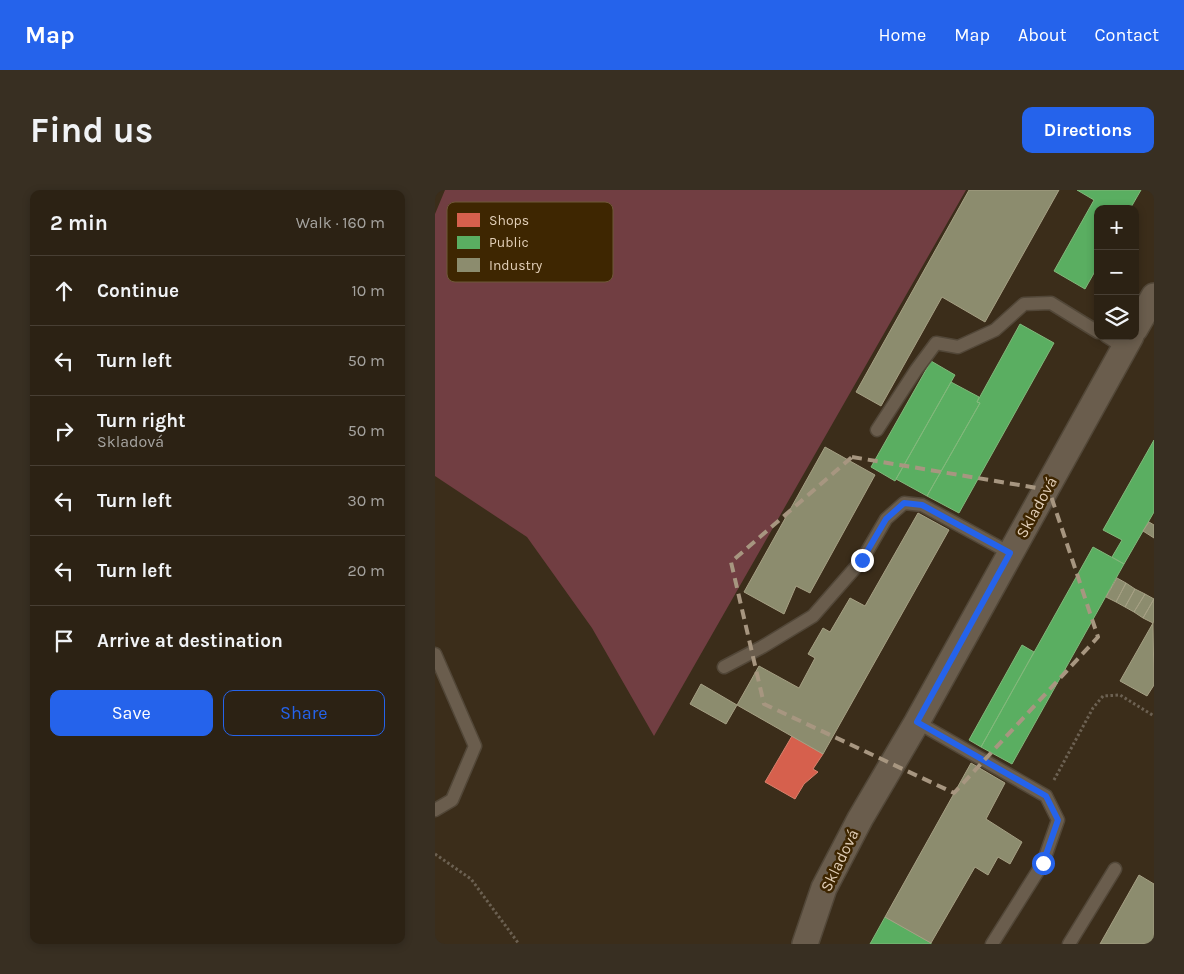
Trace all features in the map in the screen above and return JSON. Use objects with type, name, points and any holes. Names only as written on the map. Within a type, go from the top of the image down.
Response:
[{"type":"street","name":"Skladová","points":[[1139,316],[1154,296]]},
{"type":"street","name":"Skladová","points":[[805,944],[824,888],[860,819],[917,722],[1010,553],[1122,340]]},
{"type":"lane","points":[[877,430],[936,343],[958,347],[995,330],[1024,304],[1051,304],[1094,330]]},
{"type":"lane","points":[[724,667],[813,616],[862,560],[886,519],[904,503],[922,505],[1010,553]]},
{"type":"lane","points":[[435,654],[475,746],[452,800],[435,810]]},
{"type":"lane","points":[[917,722],[1046,796],[1058,820],[1043,863],[992,944]]},
{"type":"lane","points":[[1069,944],[1115,870]]},
{"type":"path","points":[[1046,796],[1093,708],[1103,696],[1120,695],[1154,716]]},
{"type":"path","points":[[435,854],[471,880],[519,944]]},
{"type":"highlighted area","points":[[852,457],[1049,490],[1098,637],[954,793],[764,704],[731,562]]},
{"type":"shaded area","points":[[445,190],[966,190],[654,736],[592,628],[527,537],[435,476],[435,214]]},
{"type":"building: Shops","points":[[792,736],[823,754],[813,769],[818,772],[804,784],[795,799],[765,782]]},
{"type":"building: Public","points":[[1077,190],[1141,190],[1132,205],[1094,205],[1094,273],[1085,289],[1054,271],[1094,200]]},
{"type":"building: Public","points":[[1020,324],[1054,343],[959,513],[927,496],[980,403],[977,402]]},
{"type":"building: Public","points":[[931,361],[955,375],[895,481],[871,467]]},
{"type":"building: Public","points":[[951,382],[979,397],[977,402],[980,403],[927,496],[896,479]]},
{"type":"building: Public","points":[[1154,440],[1154,512],[1124,564],[1112,557],[1122,540],[1103,530]]},
{"type":"building: Public","points":[[1093,547],[1124,564],[1012,764],[981,747]]},
{"type":"building: Public","points":[[1022,645],[1034,652],[981,747],[969,740]]},
{"type":"building: Public","points":[[885,917],[931,943],[931,944],[870,944]]},
{"type":"building: Industry","points":[[969,190],[1059,190],[985,322],[942,297],[881,406],[856,392]]},
{"type":"building: Industry","points":[[825,447],[875,475],[810,593],[796,586],[784,614],[744,592]]},
{"type":"building: Industry","points":[[918,513],[949,530],[823,754],[737,705],[759,666],[799,688],[815,658],[808,654],[823,628],[830,632],[850,598],[865,606]]},
{"type":"building: Industry","points":[[1149,522],[1154,525],[1154,538],[1143,531]]},
{"type":"building: Industry","points":[[1117,578],[1126,583],[1116,602],[1106,597]]},
{"type":"building: Industry","points":[[1126,583],[1135,589],[1125,607],[1116,602]]},
{"type":"building: Industry","points":[[1135,589],[1145,594],[1134,612],[1125,607]]},
{"type":"building: Industry","points":[[1145,594],[1154,599],[1143,618],[1134,612]]},
{"type":"building: Industry","points":[[1154,599],[1154,621],[1153,623],[1143,618]]},
{"type":"building: Industry","points":[[1153,623],[1154,685],[1147,696],[1120,681]]},
{"type":"building: Industry","points":[[701,684],[737,705],[726,724],[690,704]]},
{"type":"building: Industry","points":[[971,763],[1005,783],[986,819],[1022,842],[1010,864],[998,857],[988,875],[975,867],[931,943],[885,917]]},
{"type":"building: Industry","points":[[1139,875],[1154,884],[1154,944],[1100,944]]},
{"type":"route","points":[[862,560],[886,519],[904,503],[922,505],[1010,553],[917,722],[1046,796],[1058,820],[1043,863]]}]
